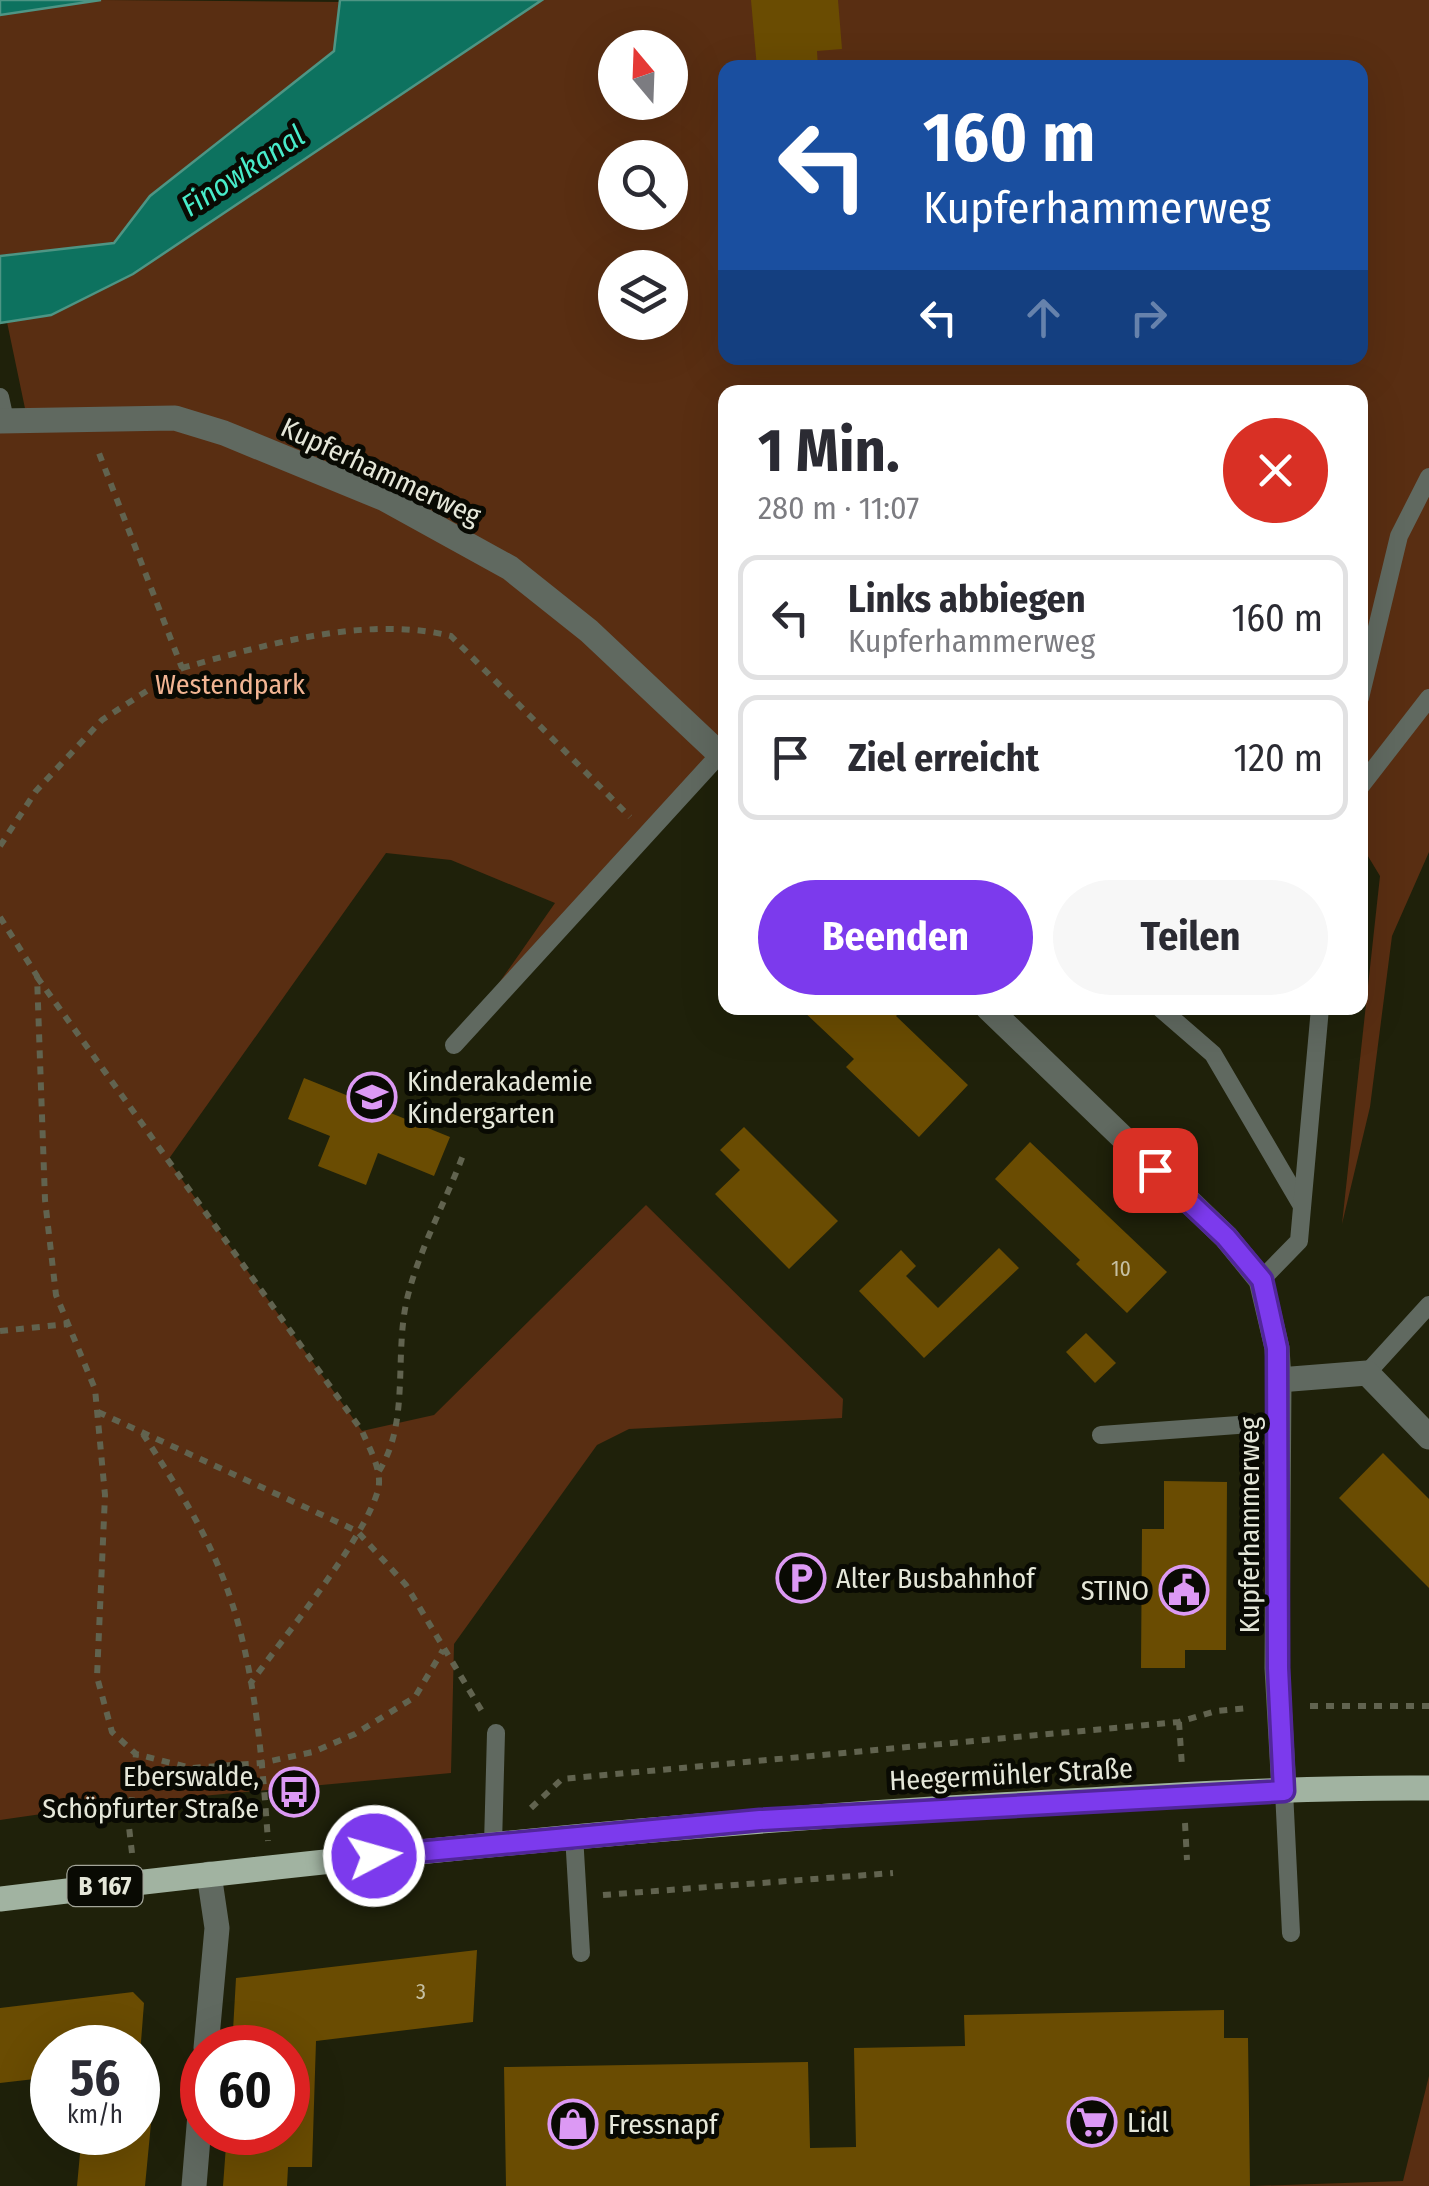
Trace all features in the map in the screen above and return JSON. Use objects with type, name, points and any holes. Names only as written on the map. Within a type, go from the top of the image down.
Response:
[{"type":"main road","name":"Heegermühler Straße","points":[[0,1899],[574,1835],[884,1812],[1284,1791],[1429,1788]]},
{"type":"street","name":"Kupferhammerweg","points":[[2,413],[175,418],[224,433],[442,527],[510,568],[589,631],[718,752]]},
{"type":"street","name":"Kupferhammerweg","points":[[995,1015],[1226,1237],[1262,1280],[1277,1348],[1279,1380],[1284,1791]]},
{"type":"street","name":"Kupferhammerweg","points":[[1279,1380],[1367,1373]]},
{"type":"street","points":[[1367,1373],[1429,1437]]},
{"type":"street","points":[[208,2025],[217,1928],[209,1874]]},
{"type":"street","points":[[194,2186],[197,2155]]},
{"type":"lane","points":[[1368,664],[1398,536],[1429,476]]},
{"type":"lane","points":[[1368,777],[1429,698]]},
{"type":"lane","points":[[454,1045],[646,832],[718,760]]},
{"type":"lane","points":[[1168,1015],[1213,1054],[1302,1207]]},
{"type":"lane","points":[[1262,1280],[1299,1242],[1319,1015]]},
{"type":"lane","points":[[1367,1373],[1429,1305]]},
{"type":"lane","points":[[1101,1435],[1280,1422]]},
{"type":"lane","points":[[493,1844],[496,1733]]},
{"type":"lane","points":[[1284,1791],[1291,1933]]},
{"type":"lane","points":[[574,1835],[581,1953]]},
{"type":"path","points":[[84,417],[182,668]]},
{"type":"path","points":[[0,846],[36,790],[102,720],[182,668],[328,636],[413,627],[451,636],[646,832]]},
{"type":"path","points":[[0,917],[37,976],[362,1431],[378,1472],[379,1488],[358,1531],[250,1684]]},
{"type":"path","points":[[37,976],[45,1200],[56,1295],[95,1389],[105,1495],[97,1677],[112,1732],[136,1754],[191,1768],[261,1763],[313,1752],[355,1734],[415,1697],[443,1650]]},
{"type":"path","points":[[378,1472],[392,1450],[400,1330],[408,1292],[464,1150]]},
{"type":"path","points":[[0,1330],[68,1324]]},
{"type":"path","points":[[97,1412],[358,1531],[406,1585],[496,1733]]},
{"type":"path","points":[[142,1433],[194,1514],[226,1584],[250,1684],[270,1866]]},
{"type":"path","points":[[493,1844],[562,1779],[891,1745],[1179,1722],[1216,1710],[1429,1706]]},
{"type":"path","points":[[135,1882],[129,1827],[136,1754]]},
{"type":"path","points":[[579,1896],[894,1873]]},
{"type":"green space","points":[[101,0],[342,2],[334,51],[150,196],[114,243],[0,255],[0,15]]},
{"type":"green space","name":"Westendpark","points":[[542,0],[1429,0],[1429,852],[1392,936],[1370,1107],[1342,1224],[1365,1015],[1368,1015],[1380,876],[1368,856],[1368,385],[718,385],[718,756],[464,1033],[555,903],[451,860],[386,853],[168,1160],[362,1431],[434,1415],[646,1205],[843,1399],[842,1418],[629,1429],[597,1445],[454,1644],[451,1773],[104,1805],[0,1820],[0,421],[27,418],[7,322],[51,315],[133,274]]},
{"type":"green space","points":[[1429,2076],[1429,2186],[1252,2186],[1403,2181]]},
{"type":"water","points":[[0,0],[101,0],[0,15]]},
{"type":"water","name":"Finowkanal","points":[[340,0],[542,0],[133,274],[51,315],[0,323],[0,256],[114,243],[150,196],[334,51]]},
{"type":"building","points":[[751,0],[838,0],[842,49],[817,51],[818,60],[756,60]]},
{"type":"building","points":[[807,1015],[897,1015],[968,1085],[919,1137],[846,1067],[854,1059]]},
{"type":"building","points":[[304,1078],[450,1137],[434,1176],[378,1153],[366,1185],[318,1166],[330,1136],[288,1119]]},
{"type":"building","points":[[744,1127],[838,1221],[789,1269],[715,1194],[740,1170],[720,1150]]},
{"type":"building","points":[[1030,1142],[1167,1272],[1127,1313],[1076,1264],[1080,1260],[995,1179]]},
{"type":"building","points":[[999,1248],[1019,1268],[924,1358],[859,1291],[901,1250],[916,1266],[906,1276],[938,1308]]},
{"type":"building","points":[[1086,1333],[1116,1363],[1095,1383],[1066,1352]]},
{"type":"building","points":[[1383,1453],[1429,1499],[1429,1588],[1339,1498]]},
{"type":"building","name":"STINO","points":[[1164,1481],[1227,1482],[1226,1650],[1185,1650],[1185,1668],[1141,1668],[1142,1529],[1164,1529]]},
{"type":"building","points":[[477,1950],[473,2022],[316,2041],[312,2167],[288,2167],[287,2186],[223,2186],[225,2155],[310,2155],[310,2025],[233,2025],[236,1978]]},
{"type":"building","points":[[133,1992],[144,2003],[142,2025],[30,2025],[30,2080],[0,2083],[0,2008]]},
{"type":"building","points":[[1224,2010],[1224,2038],[1248,2038],[1250,2186],[506,2186],[504,2067],[808,2062],[810,2148],[856,2147],[854,2048],[965,2046],[964,2015]]},
{"type":"building","points":[[80,2155],[148,2155],[145,2186],[77,2186]]},
{"type":"place","name":"Kinderakademie Kindergarten","points":[[372,1097]]},
{"type":"place","name":"Alter Busbahnhof","points":[[801,1578]]},
{"type":"place","name":"STINO","points":[[1184,1590]]},
{"type":"place","name":"Eberswalde, Schöpfurter Straße","points":[[294,1792]]},
{"type":"place","name":"Lidl","points":[[1092,2122]]},
{"type":"place","name":"Fressnapf","points":[[573,2124]]},
{"type":"route","points":[[374,1856],[760,1820],[1284,1791],[1278,1668],[1277,1348],[1262,1280],[1226,1237],[1155,1170]]}]
